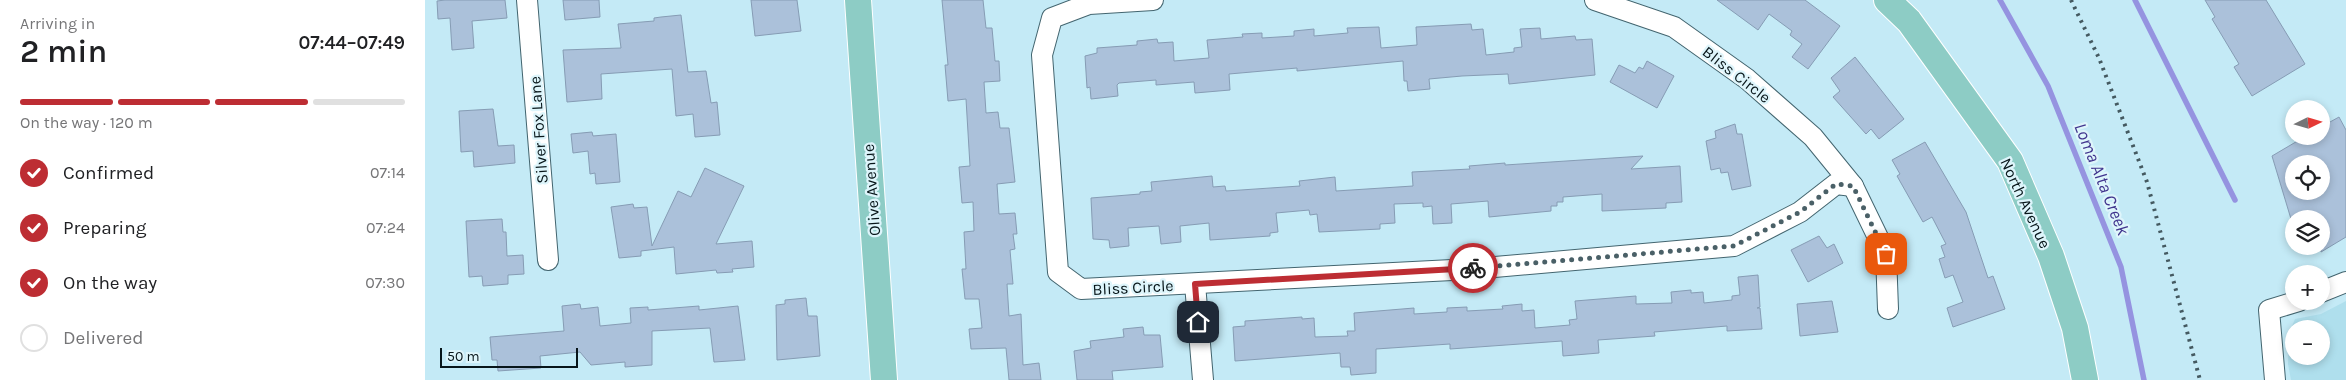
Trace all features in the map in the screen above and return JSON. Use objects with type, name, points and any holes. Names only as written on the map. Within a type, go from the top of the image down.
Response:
[{"type":"main road","name":"Olive Avenue","points":[[857,0],[884,380]]},
{"type":"main road","name":"North Avenue","points":[[1887,0],[1909,21],[2010,161],[2051,256],[2075,328],[2085,380]]},
{"type":"street","name":"Silver Fox Lane","points":[[527,0],[548,260]]},
{"type":"street","name":"Bliss Circle","points":[[1153,0],[1089,4],[1053,18],[1042,55],[1058,272],[1081,289],[1473,268],[1734,246],[1800,212],[1836,184],[1853,186]]},
{"type":"street","name":"Bliss Circle","points":[[1595,0],[1674,27],[1747,79],[1813,137],[1853,186],[1886,254],[1888,309]]},
{"type":"street","points":[[2330,288],[2346,282]]},
{"type":"street","points":[[1195,284],[1203,380]]},
{"type":"street","points":[[2275,380],[2269,310],[2285,305]]},
{"type":"shaded area","points":[[2346,301],[2346,380],[2291,380],[2288,365],[2330,365],[2330,320],[2295,319],[2321,314]]},
{"type":"building","points":[[505,0],[507,18],[472,21],[474,48],[452,50],[450,18],[438,19],[437,1]]},
{"type":"building","points":[[563,0],[599,0],[600,17],[565,20]]},
{"type":"building","points":[[751,0],[797,0],[801,31],[755,36]]},
{"type":"building","points":[[942,0],[983,0],[986,28],[992,28],[995,61],[999,61],[1000,81],[984,82],[986,113],[998,112],[1000,128],[1009,128],[1015,182],[997,184],[999,214],[1015,213],[1017,234],[1013,234],[1015,249],[1010,250],[1013,284],[1007,284],[1009,316],[1021,314],[1023,365],[1039,363],[1041,380],[1009,380],[1006,348],[971,349],[969,329],[982,328],[979,299],[965,299],[962,269],[966,269],[964,232],[974,231],[973,202],[962,203],[959,167],[970,166],[966,99],[948,101],[945,65],[948,65]]},
{"type":"building","points":[[1717,0],[1805,0],[1840,26],[1808,69],[1792,57],[1802,44],[1790,35],[1792,31],[1769,14],[1758,30]]},
{"type":"building","points":[[2205,0],[2266,0],[2305,64],[2252,96],[2234,67],[2239,64],[2212,19],[2215,17]]},
{"type":"building","points":[[681,15],[688,72],[706,71],[711,103],[717,102],[720,135],[695,137],[693,114],[676,116],[672,69],[601,74],[602,99],[567,102],[563,50],[621,48],[618,24],[654,21],[654,18]]},
{"type":"building","points":[[1471,24],[1472,30],[1483,29],[1486,55],[1514,52],[1514,48],[1522,47],[1520,29],[1540,28],[1541,39],[1575,36],[1576,40],[1592,39],[1595,75],[1509,84],[1508,74],[1462,76],[1429,79],[1430,89],[1408,91],[1407,81],[1404,81],[1403,61],[1297,71],[1297,68],[1229,74],[1230,90],[1195,93],[1194,82],[1156,85],[1156,80],[1119,83],[1117,85],[1118,96],[1091,99],[1090,87],[1087,88],[1085,56],[1097,53],[1097,48],[1137,45],[1137,41],[1157,39],[1158,43],[1173,42],[1174,61],[1209,58],[1207,40],[1243,37],[1242,34],[1262,33],[1262,38],[1294,36],[1294,31],[1314,29],[1314,36],[1348,33],[1347,28],[1379,27],[1381,48],[1417,45],[1416,27]]},
{"type":"building","points":[[1855,57],[1904,119],[1879,139],[1871,129],[1866,134],[1833,97],[1840,91],[1831,78]]},
{"type":"building","points":[[1647,61],[1674,76],[1657,108],[1610,82],[1619,65],[1635,73],[1639,67],[1643,69]]},
{"type":"building","points":[[493,109],[498,146],[514,145],[515,163],[474,167],[473,151],[461,152],[459,111]]},
{"type":"building","points":[[2339,117],[2346,130],[2346,237],[2330,247],[2330,210],[2288,210],[2285,200],[2330,200],[2330,155],[2285,155],[2285,199],[2272,156],[2291,145],[2330,145],[2330,122]]},
{"type":"building","points":[[1735,124],[1737,134],[1742,134],[1751,186],[1732,190],[1728,172],[1721,173],[1720,168],[1711,170],[1706,141],[1716,138],[1715,131]]},
{"type":"building","points":[[592,132],[593,136],[616,134],[620,182],[596,184],[595,173],[590,174],[588,151],[573,153],[571,134]]},
{"type":"building","points":[[1925,142],[1966,212],[1988,278],[1993,276],[2005,309],[1953,327],[1947,308],[1963,302],[1953,275],[1945,278],[1939,259],[1945,257],[1941,246],[1946,244],[1932,217],[1923,222],[1897,176],[1900,174],[1892,160]]},
{"type":"building","points":[[1643,156],[1631,169],[1680,166],[1682,202],[1666,203],[1666,208],[1602,211],[1602,194],[1563,197],[1563,202],[1557,202],[1557,206],[1551,206],[1551,211],[1489,217],[1488,201],[1451,204],[1452,223],[1433,224],[1432,206],[1423,207],[1423,203],[1394,204],[1395,223],[1380,224],[1380,229],[1319,232],[1317,214],[1310,215],[1309,210],[1276,213],[1278,232],[1270,233],[1270,236],[1210,240],[1209,223],[1180,226],[1181,242],[1161,244],[1159,226],[1128,228],[1129,246],[1110,248],[1109,240],[1093,239],[1091,198],[1140,194],[1140,192],[1152,191],[1151,182],[1212,176],[1213,187],[1225,186],[1226,191],[1300,186],[1299,181],[1335,177],[1336,191],[1413,186],[1412,172],[1470,169],[1469,166],[1505,163],[1505,165]]},
{"type":"building","points":[[705,168],[744,186],[716,244],[752,241],[754,267],[732,269],[733,272],[717,273],[716,270],[676,274],[674,247],[641,251],[641,256],[619,258],[611,207],[633,204],[634,208],[647,207],[652,246],[678,191],[691,197]]},
{"type":"building","points":[[502,219],[503,232],[506,232],[507,256],[523,255],[524,274],[508,275],[508,284],[483,286],[482,276],[469,277],[466,221]]},
{"type":"building","points":[[1819,236],[1827,248],[1834,244],[1843,263],[1808,282],[1791,250]]},
{"type":"building","points":[[1758,275],[1760,307],[1757,308],[1760,308],[1762,329],[1727,331],[1727,326],[1654,332],[1655,336],[1598,340],[1599,353],[1563,356],[1562,341],[1450,349],[1450,344],[1376,349],[1376,373],[1351,375],[1350,367],[1341,367],[1340,353],[1235,361],[1233,327],[1245,326],[1245,321],[1302,317],[1302,319],[1314,318],[1315,337],[1348,336],[1347,331],[1355,331],[1354,313],[1414,308],[1414,314],[1447,312],[1447,308],[1467,307],[1467,311],[1503,309],[1502,306],[1522,304],[1522,311],[1534,310],[1535,328],[1570,325],[1569,320],[1577,319],[1575,301],[1636,296],[1636,304],[1672,303],[1671,292],[1691,290],[1691,293],[1703,292],[1704,303],[1732,300],[1732,296],[1740,295],[1738,277]]},
{"type":"building","points":[[806,298],[808,316],[817,316],[820,356],[777,360],[776,305],[785,304],[785,300]]},
{"type":"building","points":[[1832,301],[1838,332],[1800,336],[1797,304]]},
{"type":"building","points":[[580,304],[581,309],[598,307],[600,326],[631,323],[630,308],[648,307],[648,310],[699,306],[699,310],[738,306],[745,360],[714,362],[710,328],[652,331],[652,365],[625,367],[625,362],[591,365],[580,352],[540,356],[541,368],[498,371],[497,360],[492,360],[490,337],[564,331],[562,306]]},
{"type":"building","points":[[1143,327],[1144,335],[1160,335],[1163,367],[1112,371],[1113,380],[1077,380],[1074,351],[1091,348],[1090,341],[1124,337],[1123,329]]},
{"type":"waterway","name":"Loma Alta Creek","points":[[2000,0],[2048,86],[2121,267],[2144,380]]},
{"type":"waterway","points":[[2135,0],[2235,200]]},
{"type":"railway","points":[[2071,0],[2099,58],[2147,182],[2200,380]]},
{"type":"way so far","points":[[1473,268],[1734,246],[1800,212],[1836,184],[1853,186],[1886,254]]},
{"type":"route","points":[[1198,322],[1195,284],[1473,268]]}]
